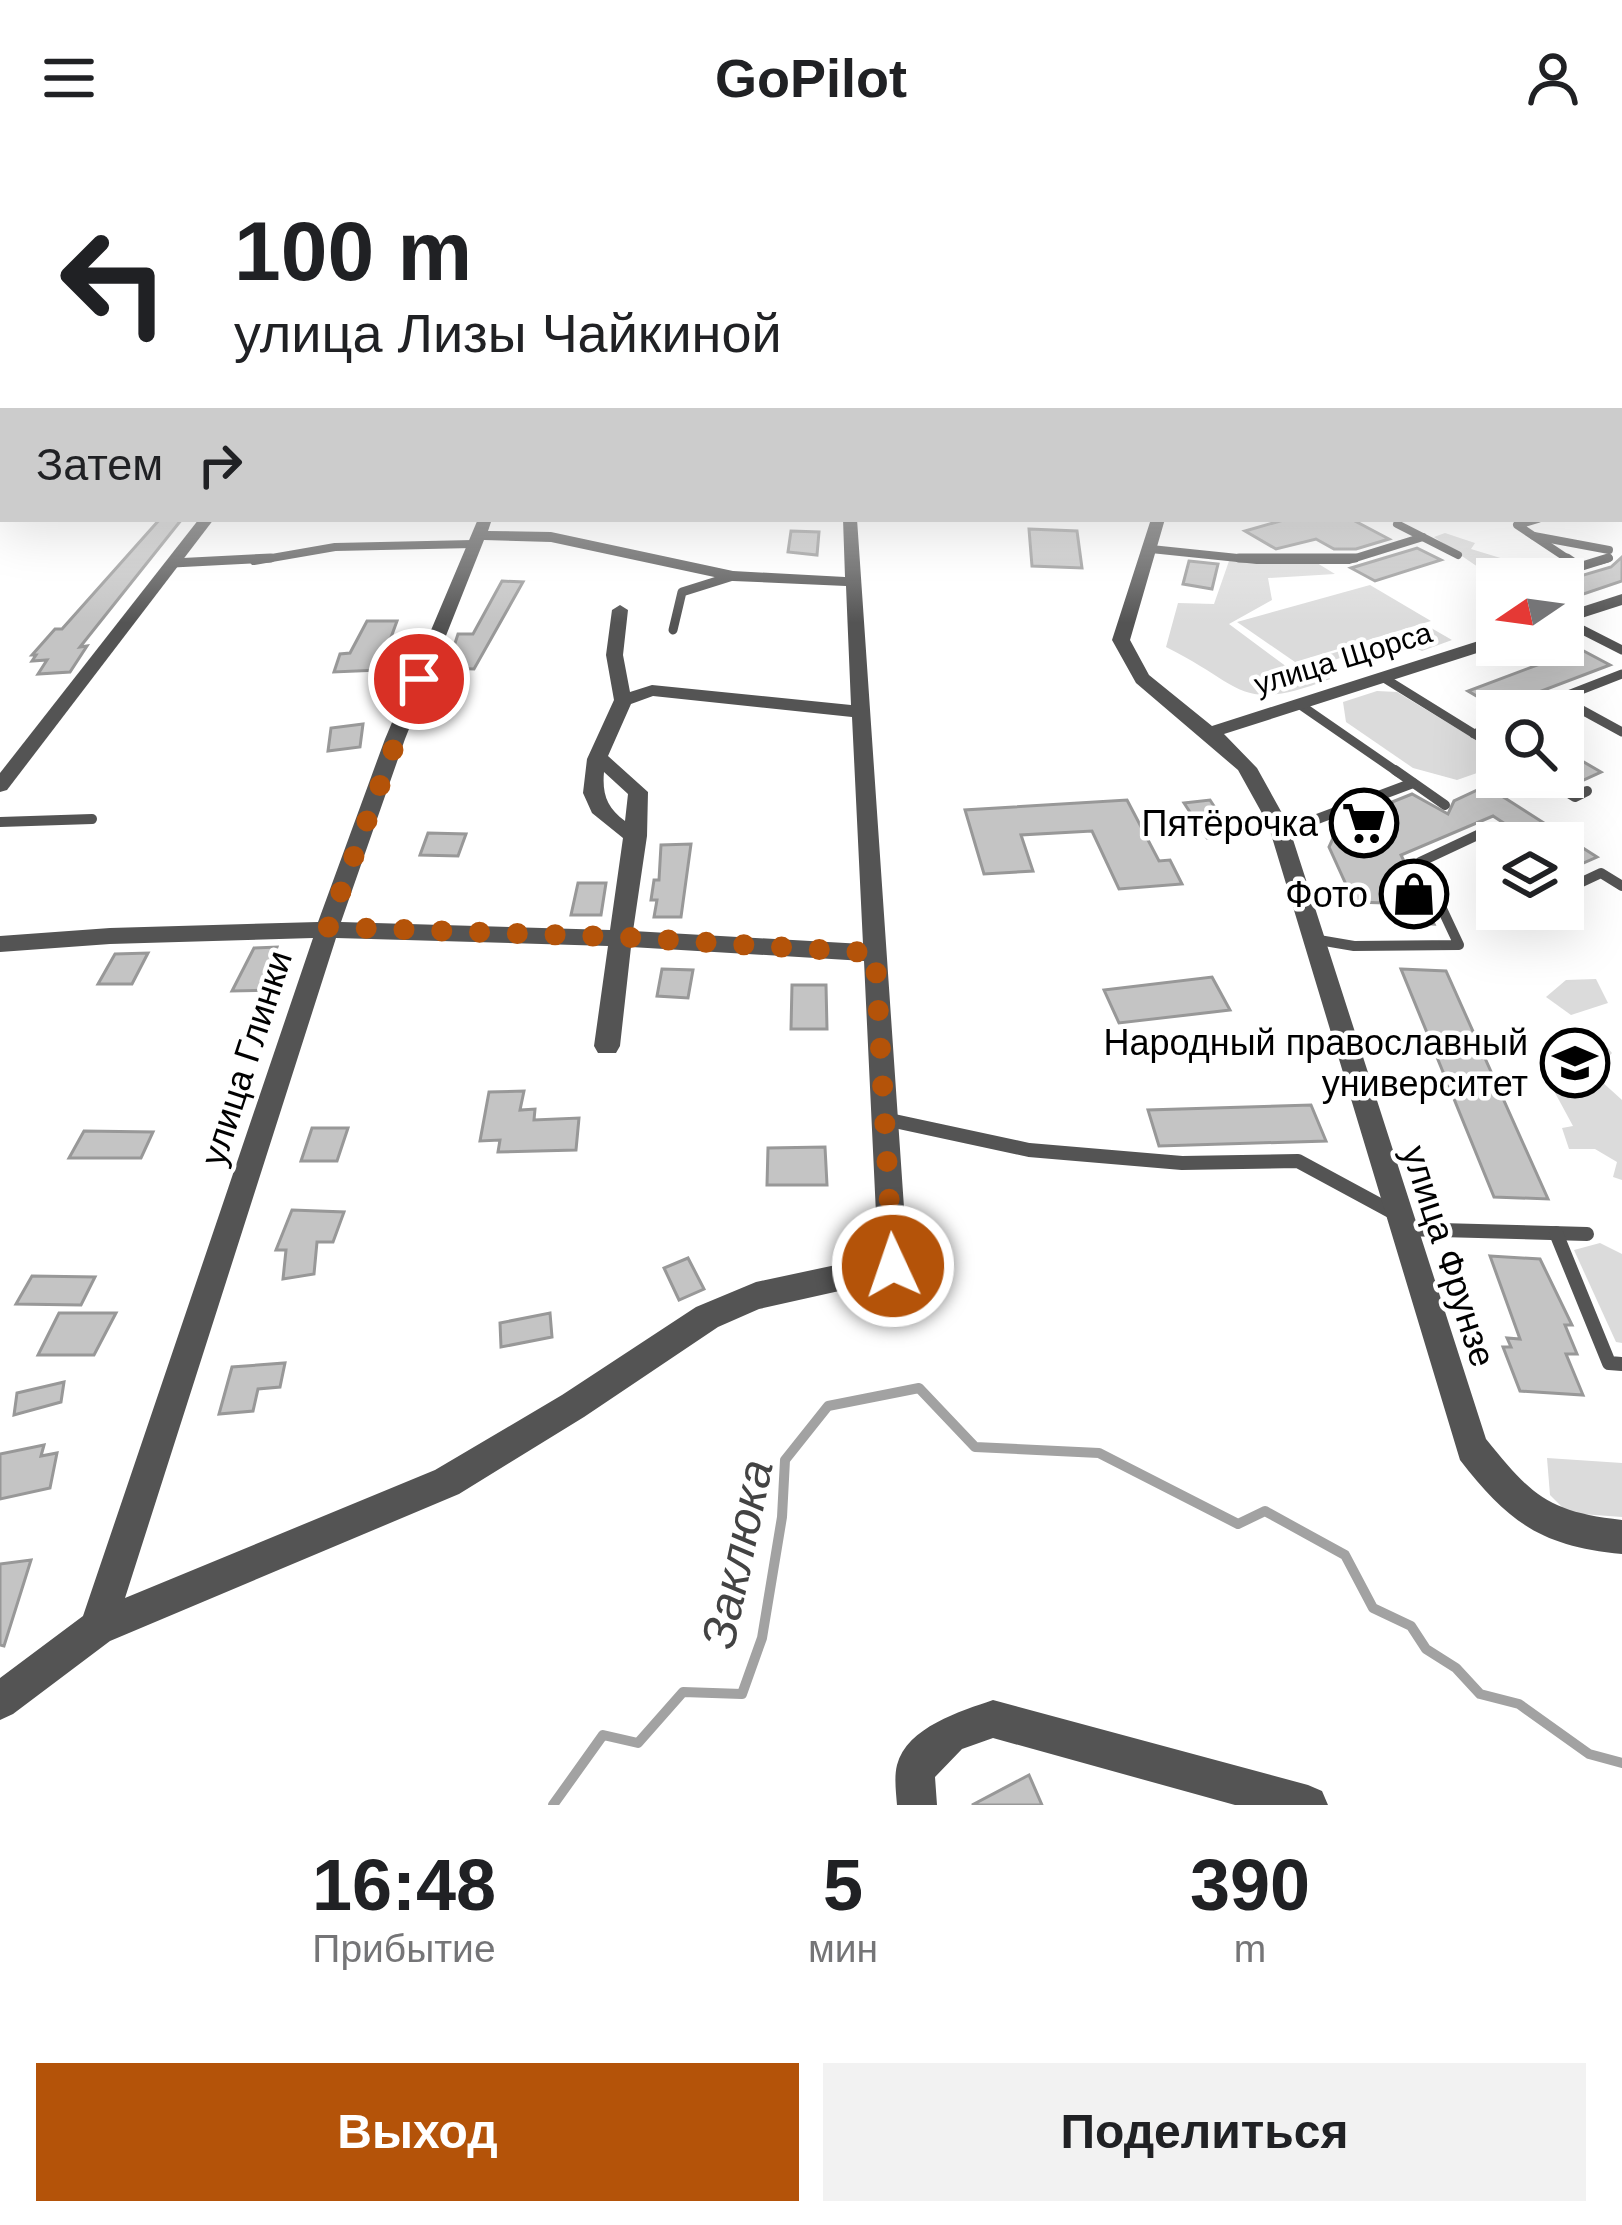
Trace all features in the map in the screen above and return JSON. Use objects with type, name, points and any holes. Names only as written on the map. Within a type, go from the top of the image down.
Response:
[{"type":"street","points":[[0,786],[205,522]]},
{"type":"street","points":[[0,1701],[98,1628],[447,1481],[573,1406],[707,1317],[756,1296],[893,1266],[850,522]]},
{"type":"street","name":"улица Фрунзе","points":[[1157,522],[1121,640],[1126,657],[1148,686],[1246,766],[1280,833],[1472,1448],[1515,1504],[1574,1534],[1622,1537]]},
{"type":"street","points":[[478,533],[551,536],[733,576],[854,582]]},
{"type":"street","name":"улица Глинки","points":[[98,1628],[328,927],[395,739],[478,533]]},
{"type":"street","points":[[1584,613],[1622,599]]},
{"type":"street","points":[[620,610],[614,631],[614,670],[623,700],[598,757],[590,790],[595,807],[611,825],[636,836]]},
{"type":"street","name":"улица Щорса","points":[[1208,733],[1476,647]]},
{"type":"street","points":[[623,700],[652,690],[861,712]]},
{"type":"street","points":[[598,757],[638,792],[607,1046]]},
{"type":"street","points":[[0,944],[101,935],[328,927],[621,937],[875,953]]},
{"type":"street","points":[[916,1787],[950,1734],[993,1719],[1308,1805]]},
{"type":"lane","points":[[1528,522],[1517,525],[1566,558]]},
{"type":"lane","points":[[1397,524],[1458,555]]},
{"type":"lane","points":[[173,563],[244,563],[335,547],[478,533]]},
{"type":"lane","points":[[1527,534],[1609,554],[1584,565]]},
{"type":"lane","points":[[1151,549],[1258,560],[1348,560],[1423,537]]},
{"type":"lane","points":[[673,630],[682,592],[733,576]]},
{"type":"lane","points":[[1584,631],[1622,650]]},
{"type":"lane","points":[[1581,690],[1622,674]]},
{"type":"lane","points":[[1384,678],[1474,734]]},
{"type":"lane","points":[[1299,704],[1445,805]]},
{"type":"lane","points":[[1584,711],[1622,732]]},
{"type":"lane","points":[[1280,833],[1413,783]]},
{"type":"lane","points":[[0,822],[92,819]]},
{"type":"lane","points":[[1312,939],[1354,946],[1459,945],[1420,862],[1476,830]]},
{"type":"lane","points":[[1584,881],[1601,872],[1622,886]]},
{"type":"lane","points":[[885,1119],[1029,1150],[1181,1163],[1298,1161],[1399,1222],[1587,1234]]},
{"type":"lane","points":[[1556,1233],[1609,1363],[1622,1364]]},
{"type":"shaded area","points":[[1445,533],[1475,543],[1471,549],[1500,558],[1476,558],[1476,566],[1434,537]]},
{"type":"shaded area","points":[[1229,561],[1317,563],[1335,574],[1268,578],[1272,600],[1229,624],[1287,667],[1426,625],[1452,640],[1422,651],[1394,639],[1320,665],[1330,679],[1277,694],[1243,691],[1166,647],[1178,603],[1214,604]]},
{"type":"shaded area","points":[[1370,585],[1431,621],[1295,662],[1237,622]]},
{"type":"shaded area","points":[[1377,691],[1397,692],[1476,740],[1476,773],[1457,780],[1413,768],[1346,722],[1343,702]]},
{"type":"shaded area","points":[[1596,979],[1608,1003],[1571,1015],[1546,997],[1566,980]]},
{"type":"shaded area","points":[[1571,1028],[1597,1036],[1612,1053],[1599,1066],[1600,1080],[1622,1100],[1622,1180],[1613,1177],[1617,1162],[1595,1149],[1569,1149],[1562,1128],[1573,1126],[1540,1065],[1587,1076],[1564,1056]]},
{"type":"shaded area","points":[[1600,1243],[1622,1254],[1622,1343],[1616,1342],[1574,1250]]},
{"type":"shaded area","points":[[1547,1458],[1622,1463],[1622,1517],[1568,1513],[1550,1495]]},
{"type":"building","points":[[157,522],[180,522],[80,647],[87,646],[70,672],[38,674],[47,660],[32,661],[36,655],[32,655],[55,629],[62,629]]},
{"type":"building","points":[[1276,522],[1357,522],[1389,539],[1356,549],[1334,549],[1316,539],[1276,549],[1245,531]]},
{"type":"building","points":[[1029,529],[1077,531],[1082,568],[1032,566]]},
{"type":"building","points":[[791,531],[819,532],[817,555],[788,552]]},
{"type":"building","points":[[1417,548],[1441,560],[1375,581],[1351,568]]},
{"type":"building","points":[[1622,557],[1622,581],[1584,594],[1584,575],[1611,567]]},
{"type":"building","points":[[1189,561],[1218,564],[1212,589],[1183,584]]},
{"type":"building","points":[[502,581],[523,582],[474,669],[447,668],[458,634],[473,634]]},
{"type":"building","points":[[367,621],[397,621],[379,670],[334,672],[340,654],[350,653]]},
{"type":"building","points":[[1584,651],[1610,665],[1544,690],[1476,690],[1476,696],[1468,691],[1535,666],[1584,666]]},
{"type":"building","points":[[363,724],[360,747],[328,751],[331,728]]},
{"type":"building","points":[[1584,762],[1601,772],[1584,780]]},
{"type":"building","points":[[1476,791],[1476,798],[1505,798],[1542,822],[1502,822],[1493,816],[1401,855],[1434,924],[1395,922],[1386,903],[1354,902],[1329,847],[1340,823],[1412,794],[1448,814],[1454,801]]},
{"type":"building","points":[[1127,800],[1159,861],[1170,860],[1182,884],[1119,889],[1092,831],[1021,835],[1033,871],[984,874],[965,810]]},
{"type":"building","points":[[1210,800],[1233,835],[1207,838],[1184,803]]},
{"type":"building","points":[[428,833],[466,834],[458,856],[420,855]]},
{"type":"building","points":[[691,844],[681,917],[654,917],[657,900],[651,900],[654,880],[659,880],[661,845]]},
{"type":"building","points":[[1584,849],[1597,857],[1584,863]]},
{"type":"building","points":[[578,883],[606,883],[601,915],[571,915]]},
{"type":"building","points":[[277,947],[271,964],[289,965],[279,990],[232,991],[254,948]]},
{"type":"building","points":[[148,953],[132,984],[98,984],[115,954]]},
{"type":"building","points":[[662,969],[693,970],[688,998],[657,996]]},
{"type":"building","points":[[1401,969],[1446,971],[1548,1199],[1494,1197]]},
{"type":"building","points":[[1212,977],[1230,1010],[1119,1023],[1104,990]]},
{"type":"building","points":[[792,985],[826,985],[827,1029],[791,1029]]},
{"type":"building","points":[[524,1091],[520,1110],[535,1109],[534,1120],[579,1118],[576,1150],[498,1152],[500,1140],[480,1141],[489,1092]]},
{"type":"building","points":[[1311,1105],[1326,1141],[1159,1146],[1148,1110]]},
{"type":"building","points":[[312,1128],[348,1128],[337,1161],[301,1161]]},
{"type":"building","points":[[84,1131],[153,1132],[141,1158],[69,1158]]},
{"type":"building","points":[[825,1147],[827,1185],[767,1185],[768,1148]]},
{"type":"building","points":[[292,1210],[344,1212],[333,1242],[317,1242],[314,1274],[283,1279],[286,1250],[276,1250]]},
{"type":"building","points":[[1490,1256],[1540,1259],[1572,1325],[1565,1325],[1577,1354],[1566,1354],[1583,1395],[1520,1391],[1503,1347],[1511,1347],[1507,1338],[1520,1339]]},
{"type":"building","points":[[688,1258],[704,1289],[679,1300],[664,1268]]},
{"type":"building","points":[[32,1276],[95,1277],[81,1305],[16,1304]]},
{"type":"building","points":[[59,1313],[116,1313],[94,1355],[38,1355]]},
{"type":"building","points":[[550,1313],[552,1337],[501,1347],[500,1323]]},
{"type":"building","points":[[285,1363],[280,1387],[258,1389],[253,1411],[219,1414],[232,1367]]},
{"type":"building","points":[[64,1382],[61,1402],[14,1415],[17,1393]]},
{"type":"building","points":[[44,1445],[41,1456],[57,1453],[50,1488],[0,1499],[0,1454]]},
{"type":"building","points":[[31,1560],[4,1646],[0,1645],[0,1564]]},
{"type":"building","points":[[1029,1775],[1042,1805],[972,1805]]},
{"type":"waterway","name":"Заклюка","points":[[553,1805],[603,1735],[638,1743],[683,1692],[742,1694],[762,1638],[782,1517],[785,1460],[828,1406],[919,1388],[975,1447],[1099,1453],[1238,1524],[1265,1511],[1345,1555],[1373,1608],[1411,1626],[1426,1649],[1456,1668],[1480,1694],[1519,1704],[1589,1754],[1622,1763]]},
{"type":"place","name":"Пятёрочка","points":[[1364,823]]},
{"type":"place","name":"Фото","points":[[1414,894]]},
{"type":"place","name":"Народный православный университет","points":[[1575,1063]]},
{"type":"route","points":[[419,679],[328,927],[621,937],[875,953],[893,1266]]}]
